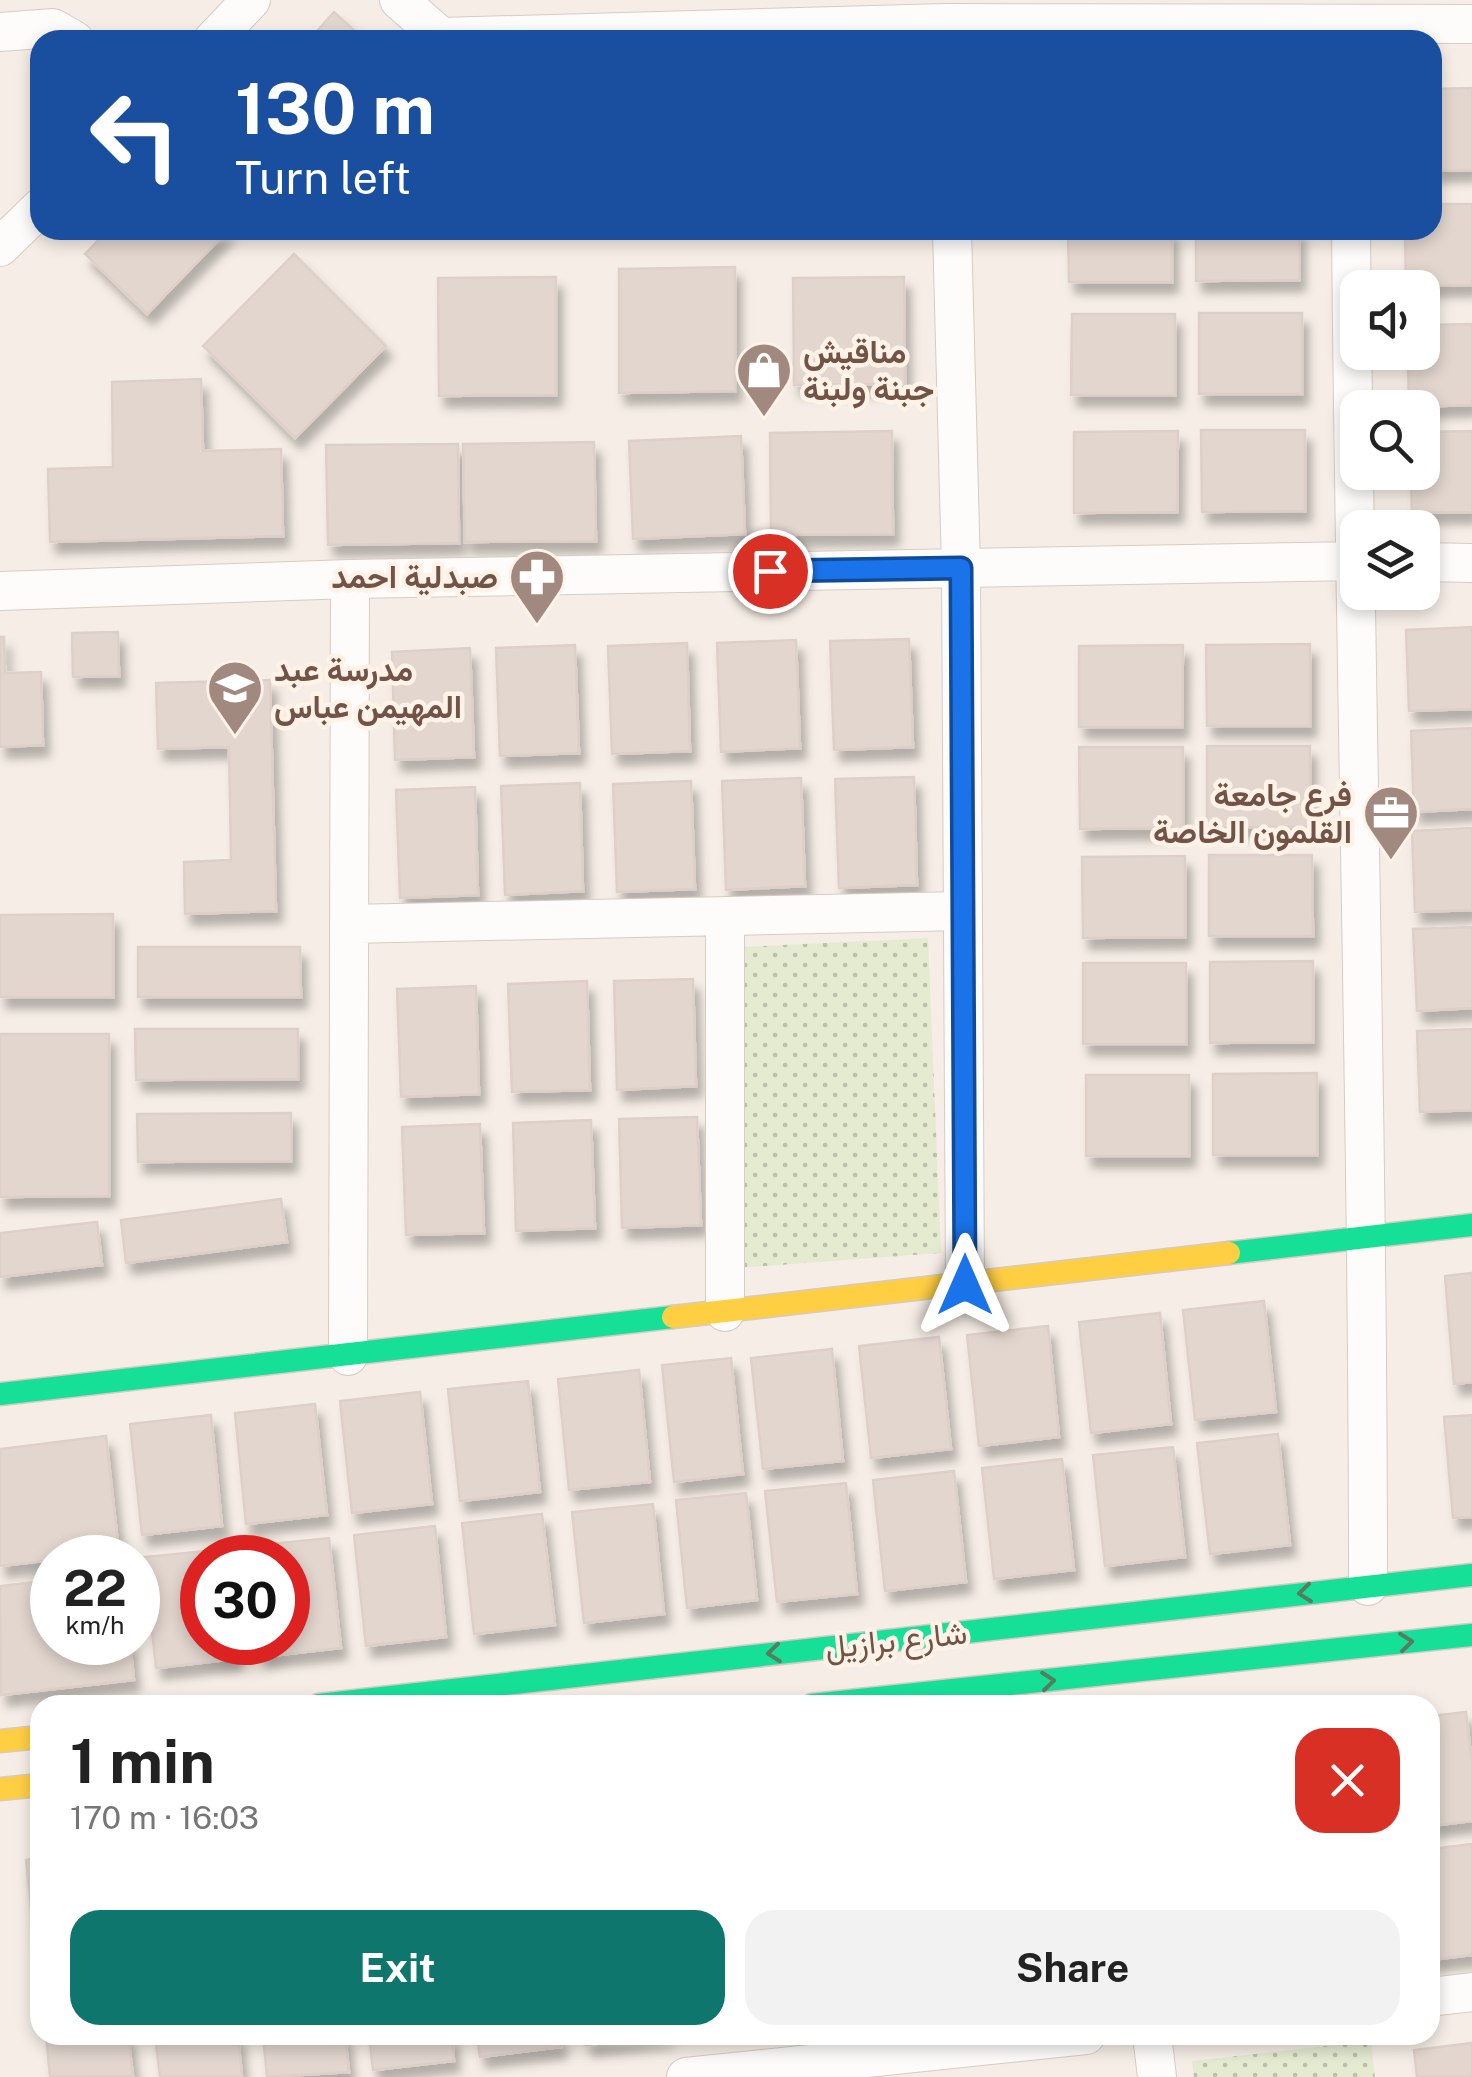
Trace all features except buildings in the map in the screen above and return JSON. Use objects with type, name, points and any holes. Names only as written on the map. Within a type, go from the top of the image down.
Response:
[{"type":"main road","points":[[0,1394],[1472,1225]]},
{"type":"main road","name":"شارع برازيل","points":[[407,1695],[1472,1575]]},
{"type":"main road","name":"شارع برازيل","points":[[1012,1695],[1112,1690],[1472,1635]]},
{"type":"main road","points":[[0,1741],[30,1738]]},
{"type":"main road","points":[[0,1789],[30,1786]]},
{"type":"street","points":[[223,30],[252,0]]},
{"type":"street","points":[[398,0],[433,30]]},
{"type":"street","points":[[662,30],[946,21],[1248,30]]},
{"type":"street","points":[[1390,30],[1472,24]]},
{"type":"street","points":[[0,32],[56,30]]},
{"type":"street","points":[[0,247],[30,218]]},
{"type":"street","points":[[952,240],[961,568],[965,1285]]},
{"type":"street","points":[[1351,240],[1355,510]]},
{"type":"street","points":[[0,591],[350,579],[1340,561]]},
{"type":"street","points":[[1440,562],[1472,563]]},
{"type":"street","points":[[348,1356],[350,579]]},
{"type":"street","points":[[1357,610],[1368,1238],[1368,1586]]},
{"type":"street","points":[[349,924],[963,911]]},
{"type":"street","points":[[725,916],[726,1312]]},
{"type":"street","points":[[1440,1996],[1472,1992]]},
{"type":"street","points":[[686,2077],[991,2045]]},
{"type":"street","points":[[1153,2045],[1157,2077]]},
{"type":"green space","points":[[928,938],[941,1253],[738,1268],[743,947]]},
{"type":"green space","points":[[1335,2045],[1371,2045],[1375,2077],[1194,2077],[1192,2061]]},
{"type":"traffic: fast","points":[[1229,1253],[1472,1225]]},
{"type":"traffic: fast","points":[[0,1394],[673,1317]]},
{"type":"traffic: fast","points":[[408,1695],[1472,1575]]},
{"type":"traffic: fast","points":[[906,1695],[1472,1635]]},
{"type":"traffic: slow","points":[[673,1317],[1229,1253]]},
{"type":"traffic: slow","points":[[0,1741],[30,1738]]},
{"type":"traffic: slow","points":[[0,1789],[30,1786]]},
{"type":"place","name":"مناقيش جبنة ولبنة","points":[[764,419]]},
{"type":"place","name":"صبدلية احمد","points":[[537,626]]},
{"type":"place","name":"مدرسة عبد المهيمن عباس","points":[[235,737]]},
{"type":"place","name":"فرع جامعة القلمون الخاصة","points":[[1391,862]]},
{"type":"route","points":[[770,571],[961,568],[965,1285]]}]
